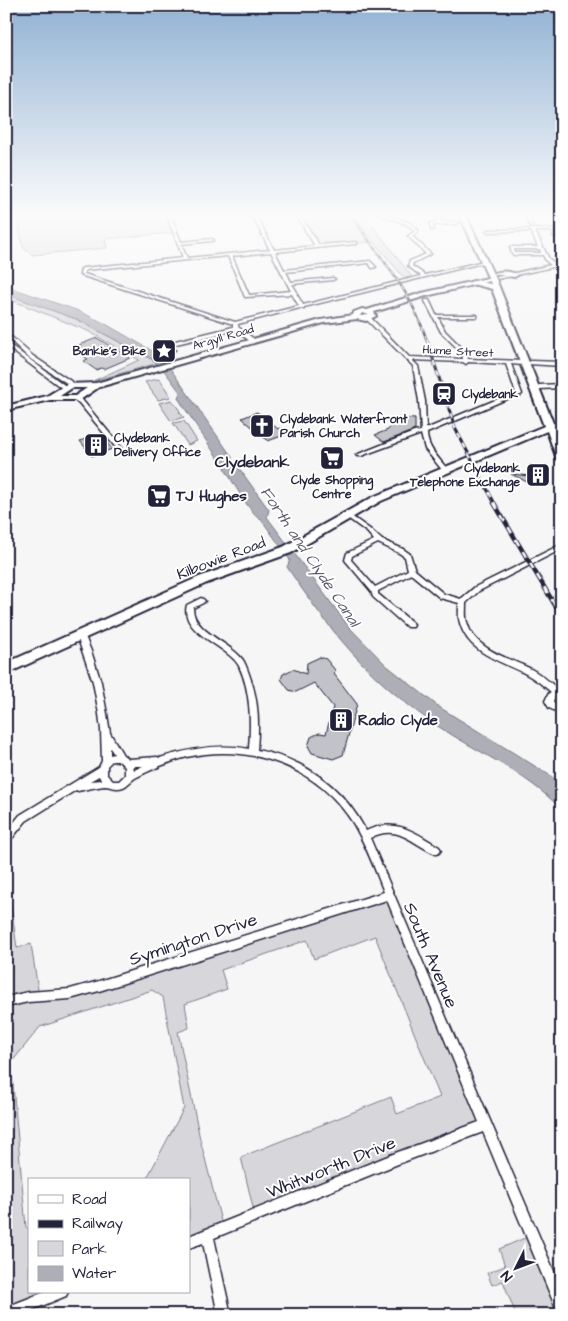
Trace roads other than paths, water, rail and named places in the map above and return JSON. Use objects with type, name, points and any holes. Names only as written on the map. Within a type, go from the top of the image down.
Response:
[{"type":"main road","points":[[491,275],[496,280]]},
{"type":"main road","points":[[494,275],[551,426],[562,443]]},
{"type":"main road","points":[[473,283],[514,275]]},
{"type":"main road","points":[[527,363],[539,388],[562,459]]},
{"type":"main road","name":"Kilbowie Road","points":[[6,669],[202,580],[274,556],[314,537],[377,499],[551,426]]},
{"type":"street","points":[[82,275],[236,326],[252,340]]},
{"type":"street","points":[[238,275],[247,296],[295,292]]},
{"type":"street","points":[[285,275],[302,308]]},
{"type":"street","points":[[173,350],[169,344],[430,275]]},
{"type":"street","points":[[290,283],[333,279]]},
{"type":"street","points":[[445,470],[428,449],[424,432],[418,372],[408,358],[369,315],[404,299],[473,283]]},
{"type":"street","points":[[427,301],[443,332],[464,354],[466,362]]},
{"type":"street","name":"Argyll Road","points":[[81,395],[96,385],[252,340],[323,321],[369,315]]},
{"type":"street","points":[[436,316],[475,316]]},
{"type":"street","points":[[6,333],[31,357],[73,385],[119,448]]},
{"type":"street","points":[[6,343],[64,392],[81,395]]},
{"type":"street","name":"Hume Street","points":[[408,358],[466,362],[562,364]]},
{"type":"street","points":[[359,455],[416,433],[424,432],[507,397],[518,396],[520,394],[508,363]]},
{"type":"street","points":[[6,408],[50,398],[64,392],[73,385]]},
{"type":"street","points":[[539,388],[562,386]]},
{"type":"street","points":[[347,516],[379,540],[408,556],[412,572],[442,596],[462,602]]},
{"type":"street","points":[[379,540],[348,555],[348,560],[374,590],[375,595],[410,625]]},
{"type":"street","points":[[560,693],[536,674],[498,659],[476,645],[466,634],[461,614],[462,602],[477,589],[562,546]]},
{"type":"street","points":[[374,590],[412,572]]},
{"type":"street","points":[[201,601],[189,607],[191,618],[198,628],[239,660],[254,696],[256,706],[253,752]]},
{"type":"street","points":[[74,787],[108,782],[118,783],[128,778],[131,770],[129,763],[120,758],[108,735],[93,664],[81,636]]},
{"type":"street","points":[[560,693],[552,695],[549,701],[552,706],[562,711]]},
{"type":"street","points":[[108,735],[102,778],[108,782]]},
{"type":"street","name":"South Avenue","points":[[128,778],[162,761],[187,754],[224,750],[253,752],[305,768],[334,792],[356,819],[364,837],[562,1306]]},
{"type":"street","points":[[6,839],[23,818],[104,766],[120,758]]},
{"type":"street","name":"South Avenue","points":[[129,763],[162,761]]},
{"type":"street","points":[[364,837],[382,829],[399,831],[436,850]]},
{"type":"street","name":"Symington Drive","points":[[6,1002],[28,996],[70,994],[92,988],[388,895]]},
{"type":"street","name":"Whitworth Drive","points":[[190,1242],[398,1158],[486,1125]]},
{"type":"street","points":[[208,1235],[225,1315]]},
{"type":"street","points":[[6,1314],[57,1294]]},
{"type":"water","points":[[6,286],[76,310],[102,322],[156,353],[172,371],[232,457],[232,463],[236,464],[269,510],[267,517],[349,627],[386,665],[439,707],[551,776],[562,785],[562,810],[548,796],[516,773],[447,732],[407,704],[351,651],[318,612],[287,567],[290,560],[261,519],[256,516],[241,496],[224,468],[226,464],[219,460],[178,398],[180,392],[163,369],[152,359],[76,319],[6,294]]},
{"type":"railway","points":[[393,275],[412,304],[427,341]]},
{"type":"railway","points":[[427,340],[455,428],[495,504]]},
{"type":"railway","points":[[494,503],[562,617]]},
{"type":"place","name":"Bankie's Bike","points":[[164,351]]},
{"type":"place","name":"Clydebank","points":[[444,394]]},
{"type":"place","name":"Clydebank Waterfront Parish Church","points":[[262,426]]},
{"type":"place","name":"Clydebank Delivery Office","points":[[96,445]]},
{"type":"place","name":"Clyde Shopping Centre","points":[[332,458]]},
{"type":"place","name":"Clydebank Telephone Exchange","points":[[538,475]]},
{"type":"place","name":"TJ Hughes","points":[[159,496]]},
{"type":"place","name":"Radio Clyde","points":[[341,720]]},
{"type":"district","name":"Clydebank","points":[[252,461]]},
{"type":"water label","name":"Forth and Clyde Canal","points":[[311,556]]}]
